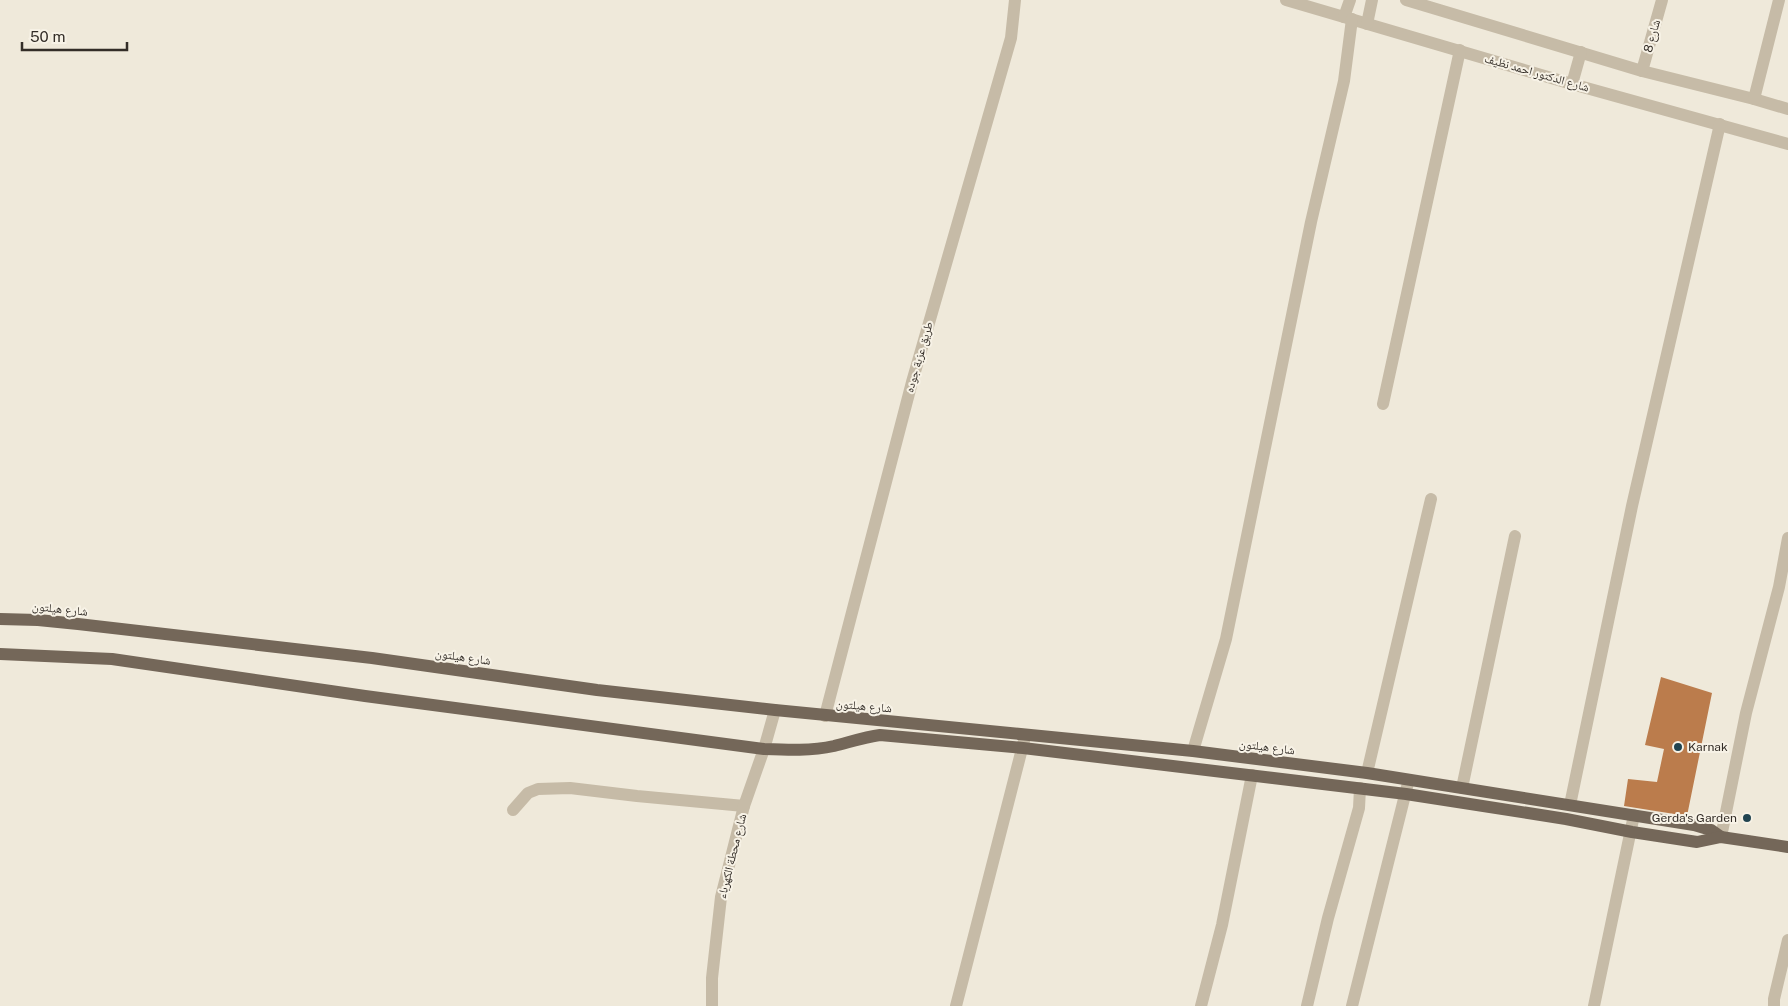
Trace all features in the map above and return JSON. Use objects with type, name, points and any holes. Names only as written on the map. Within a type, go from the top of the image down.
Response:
[{"type":"main road","name":"شارع هيلتون","points":[[0,619],[62,622],[372,658],[597,690],[825,716],[1199,752],[1367,773],[1703,827],[1721,837]]},
{"type":"main road","name":"شارع هيلتون","points":[[0,654],[112,659],[365,696],[764,749],[810,750],[880,735],[1023,748],[1406,794],[1697,842],[1721,837],[1788,847]]},
{"type":"main road","points":[[1176,766],[1179,750]]},
{"type":"main road","points":[[1199,752],[1202,769]]},
{"type":"street","name":"طريق عزبة جوده","points":[[825,716],[912,382],[1011,38],[1015,0]]},
{"type":"street","name":"شارع الدكتور احمد نظيف","points":[[1286,0],[1572,84],[1788,144]]},
{"type":"street","points":[[1199,752],[1226,639],[1311,222],[1344,82],[1350,0]]},
{"type":"street","points":[[1366,24],[1372,0]]},
{"type":"street","points":[[1406,0],[1642,72],[1754,99],[1788,110]]},
{"type":"street","name":"شارع 8","points":[[1642,72],[1662,0]]},
{"type":"street","points":[[1754,99],[1779,0]]},
{"type":"street","points":[[1383,404],[1460,50]]},
{"type":"street","points":[[1572,84],[1581,52]]},
{"type":"street","points":[[1570,805],[1634,497],[1720,124]]},
{"type":"street","points":[[1367,773],[1431,499]]},
{"type":"street","points":[[1462,788],[1515,536]]},
{"type":"street","points":[[1721,837],[1746,713],[1778,587],[1788,538]]},
{"type":"street","name":"شارع محطة الكهرباء","points":[[712,1006],[712,978],[721,897],[744,806],[764,749],[775,710]]},
{"type":"street","points":[[956,1006],[1026,735]]},
{"type":"street","points":[[1201,1006],[1222,925],[1252,775]]},
{"type":"street","points":[[1352,1006],[1409,780]]},
{"type":"street","points":[[513,810],[528,792],[538,789],[570,788],[744,806]]},
{"type":"street","points":[[1307,1006],[1328,918],[1359,808],[1360,788]]},
{"type":"street","points":[[1594,1006],[1632,832],[1634,815]]},
{"type":"street","points":[[1772,1004],[1788,940]]},
{"type":"building","name":"Karnak","points":[[1661,677],[1712,693],[1687,816],[1624,806],[1628,779],[1657,782],[1664,749],[1645,745]]},
{"type":"place","name":"Karnak","points":[[1678,747]]},
{"type":"place","name":"Gerda's Garden","points":[[1747,818]]}]
